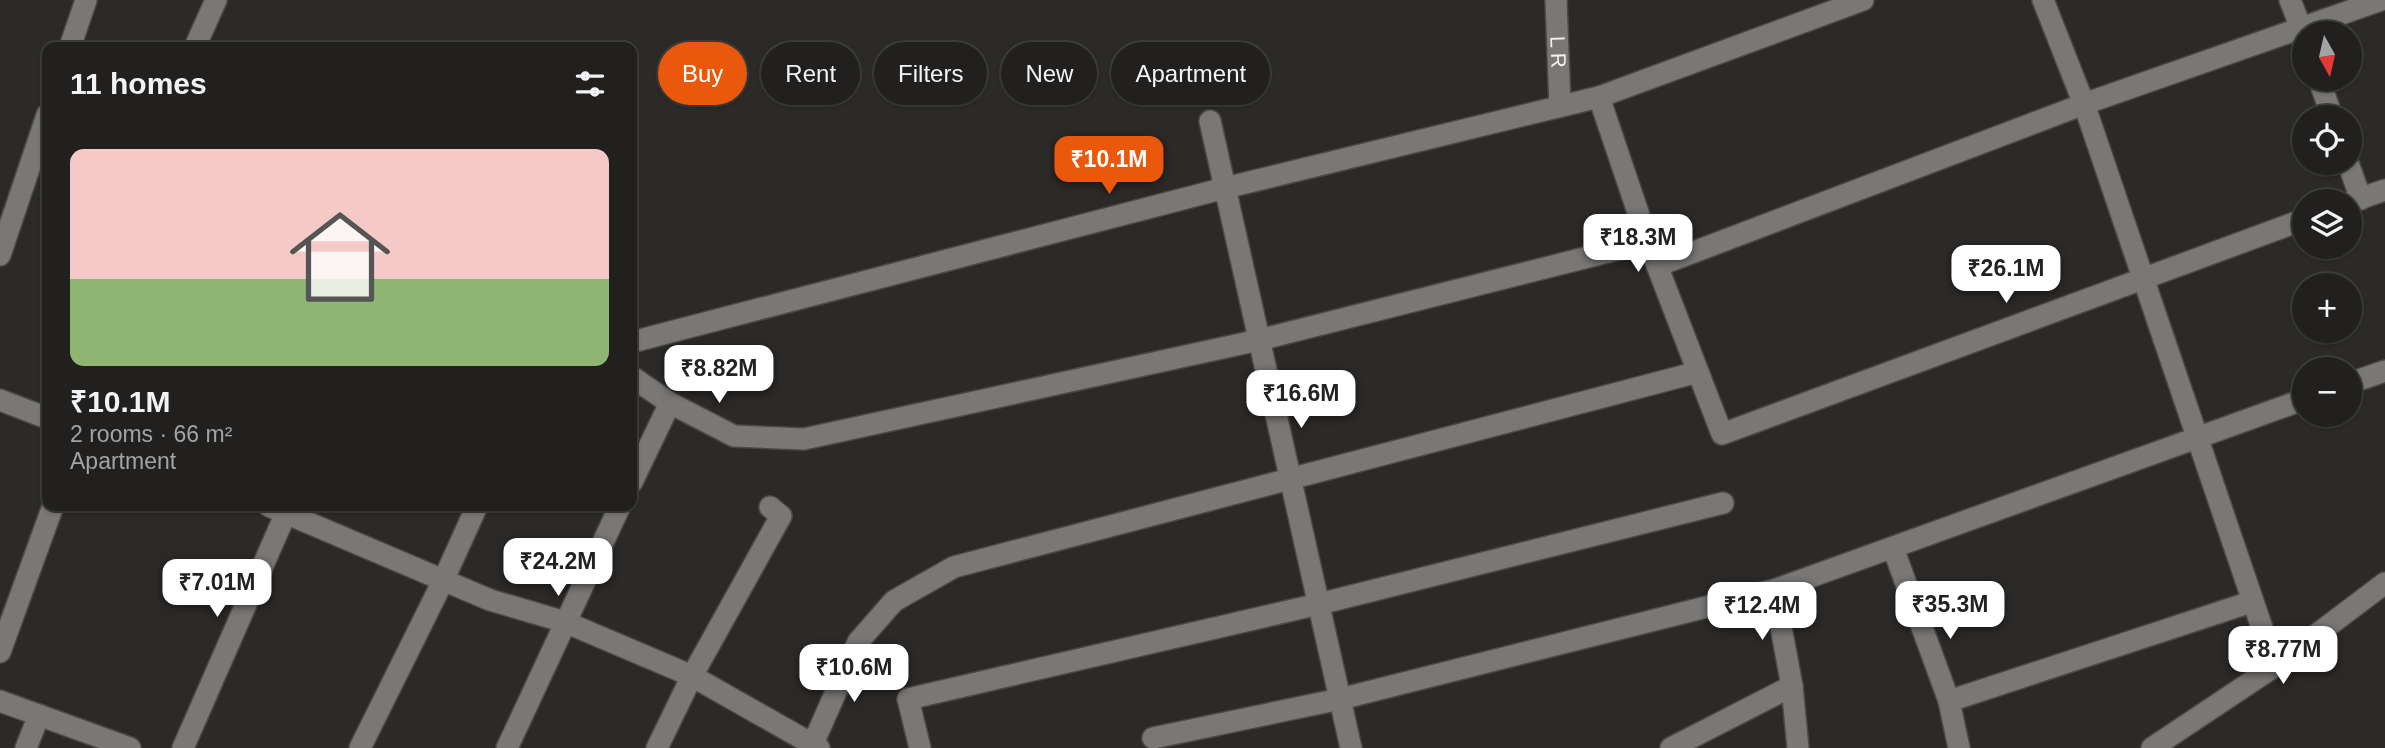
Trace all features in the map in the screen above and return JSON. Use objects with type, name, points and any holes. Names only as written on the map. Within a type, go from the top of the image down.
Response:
[{"type":"street","points":[[72,42],[86,0]]},
{"type":"street","points":[[197,42],[216,0]]},
{"type":"street","name":"L R","points":[[1556,0],[1560,106]]},
{"type":"street","points":[[637,341],[1225,188],[1599,97],[1863,0]]},
{"type":"street","points":[[2043,0],[2084,104],[2251,602],[2275,666]]},
{"type":"street","points":[[2290,0],[2298,21]]},
{"type":"street","points":[[2331,21],[2381,0]]},
{"type":"street","points":[[1657,266],[2084,104],[2292,37]]},
{"type":"street","points":[[1599,97],[1648,242],[1722,434],[2292,224]]},
{"type":"street","points":[[1210,121],[1352,748]]},
{"type":"street","points":[[0,255],[42,130]]},
{"type":"street","points":[[2362,198],[2385,190]]},
{"type":"street","points":[[637,380],[670,403],[734,436],[804,439],[1259,340],[1648,242]]},
{"type":"street","points":[[2362,379],[2385,371]]},
{"type":"street","points":[[289,511],[443,581],[490,600],[565,622],[692,676],[814,747],[858,642],[894,601],[954,568],[1698,372]]},
{"type":"street","points":[[0,400],[42,416]]},
{"type":"street","points":[[637,472],[670,403]]},
{"type":"street","points":[[1153,738],[1340,699],[1774,590],[2292,404]]},
{"type":"street","points":[[920,748],[908,699],[1319,604],[1723,503]]},
{"type":"street","points":[[657,748],[692,676],[781,516],[769,507]]},
{"type":"street","points":[[0,652],[51,511]]},
{"type":"street","points":[[183,748],[281,511]]},
{"type":"street","points":[[360,748],[475,511]]},
{"type":"street","points":[[507,748],[619,511]]},
{"type":"street","points":[[1893,548],[1949,701],[1959,748]]},
{"type":"street","points":[[2152,748],[2275,666],[2385,583]]},
{"type":"street","points":[[1774,590],[1792,686],[1798,748]]},
{"type":"street","points":[[1949,701],[2251,602]]},
{"type":"street","points":[[1671,748],[1792,686]]},
{"type":"street","points":[[0,701],[130,748]]},
{"type":"street","points":[[26,748],[39,715]]}]
